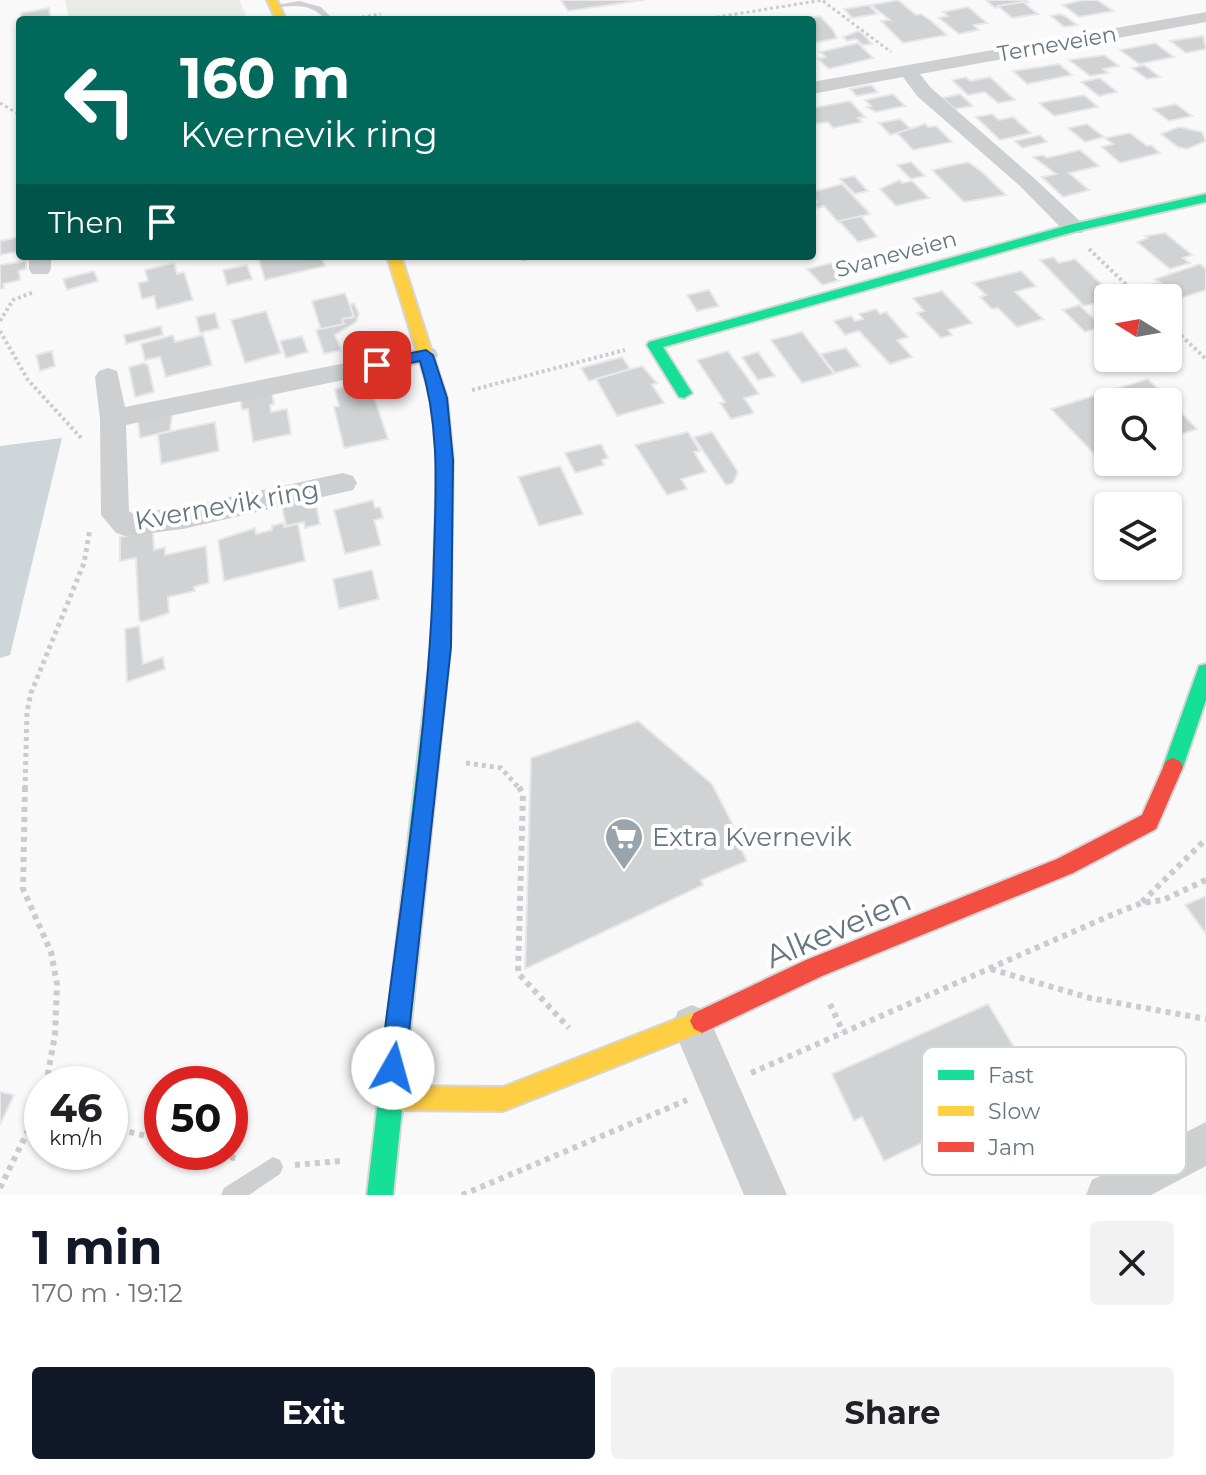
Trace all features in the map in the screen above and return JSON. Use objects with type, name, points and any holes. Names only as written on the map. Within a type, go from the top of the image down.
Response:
[{"type":"street","name":"Terneveien","points":[[816,87],[1206,17]]},
{"type":"street","points":[[908,71],[924,92],[1027,182],[1074,228]]},
{"type":"street","name":"Svaneveien","points":[[654,345],[1074,228],[1206,198]]},
{"type":"street","points":[[380,1195],[441,647],[445,460],[439,398],[395,260]]},
{"type":"street","points":[[654,345],[684,393]]},
{"type":"street","points":[[113,419],[426,355]]},
{"type":"street","name":"Kvernevik ring","points":[[108,377],[113,419],[115,515],[126,525],[183,518],[343,483]]},
{"type":"street","name":"Alkeveien","points":[[389,1098],[503,1099],[692,1025],[814,968],[1065,866],[1149,822],[1162,798],[1206,672]]},
{"type":"street","points":[[692,1025],[766,1195]]},
{"type":"street","points":[[1186,1154],[1206,1143]]},
{"type":"street","points":[[1107,1195],[1145,1175]]},
{"type":"lane","points":[[276,9],[315,3],[327,16]]},
{"type":"lane","points":[[231,1195],[273,1167]]},
{"type":"path","points":[[785,0],[790,5]]},
{"type":"path","points":[[723,16],[822,0],[887,49],[908,71]]},
{"type":"path","points":[[368,16],[381,14]]},
{"type":"path","points":[[1074,228],[1078,239],[1125,284]]},
{"type":"path","points":[[0,321],[13,300],[41,289],[43,276],[40,263]]},
{"type":"path","points":[[0,331],[21,374],[39,395],[72,422],[90,454]]},
{"type":"path","points":[[1182,336],[1206,359]]},
{"type":"path","points":[[439,398],[654,345]]},
{"type":"path","points":[[48,1066],[57,1000],[57,974],[43,933],[26,906],[23,889],[27,712],[31,693],[84,563],[90,541],[91,516]]},
{"type":"path","points":[[466,763],[491,763],[513,775],[523,794],[518,973],[577,1038]]},
{"type":"path","points":[[1142,903],[1206,839]]},
{"type":"path","points":[[462,1195],[720,1087],[1142,903],[1163,900],[1206,880]]},
{"type":"path","points":[[990,969],[1090,998],[1206,1019]]},
{"type":"path","points":[[0,1188],[24,1141]]},
{"type":"shaded area","points":[[65,0],[239,0],[246,16],[68,16]]},
{"type":"shaded area","points":[[62,438],[10,655],[0,658],[0,446]]},
{"type":"building","points":[[561,0],[644,0],[568,11]]},
{"type":"building","points":[[898,0],[947,35],[903,43],[881,21],[890,20],[871,5]]},
{"type":"building","points":[[986,0],[1025,0],[1028,2],[995,8]]},
{"type":"building","points":[[1097,0],[1113,11],[1079,17],[1063,5]]},
{"type":"building","points":[[1023,2],[1038,14],[1012,18],[998,6]]},
{"type":"building","points":[[869,5],[877,14],[852,18],[844,9]]},
{"type":"building","points":[[968,7],[987,23],[974,25],[979,30],[959,34],[939,18],[948,16],[943,12]]},
{"type":"building","points":[[49,8],[50,16],[21,16],[21,13]]},
{"type":"building","points":[[1060,14],[1077,25],[1064,27],[1051,16]]},
{"type":"building","points":[[820,16],[837,38],[816,43],[816,17]]},
{"type":"building","points":[[858,31],[872,44],[863,45],[856,39],[847,41],[843,37]]},
{"type":"building","points":[[1203,36],[1206,49],[1186,53],[1170,41]]},
{"type":"building","points":[[858,43],[873,58],[829,69],[818,59],[826,57],[820,52]]},
{"type":"building","points":[[1155,43],[1174,57],[1139,64],[1120,50]]},
{"type":"building","points":[[1104,55],[1119,66],[1103,69],[1109,73],[1090,76],[1069,60]]},
{"type":"building","points":[[1059,64],[1072,75],[1027,84],[1013,71]]},
{"type":"building","points":[[1144,65],[1160,77],[1147,79],[1132,68]]},
{"type":"building","points":[[966,77],[970,81],[990,77],[1015,100],[998,103],[985,92],[968,95],[952,80]]},
{"type":"building","points":[[1100,78],[1117,92],[1099,96],[1081,82]]},
{"type":"building","points":[[871,85],[878,92],[857,96],[850,89]]},
{"type":"building","points":[[893,94],[905,106],[876,112],[867,107],[871,106],[865,100]]},
{"type":"building","points":[[960,94],[973,106],[955,109],[942,98]]},
{"type":"building","points":[[1084,95],[1098,107],[1054,116],[1039,103]]},
{"type":"building","points":[[850,101],[865,117],[858,118],[862,122],[833,128],[828,122],[816,124],[816,107]]},
{"type":"building","points":[[1176,104],[1192,116],[1169,121],[1153,109]]},
{"type":"building","points":[[992,114],[999,120],[1013,117],[1031,133],[1000,140],[976,117]]},
{"type":"building","points":[[900,119],[912,130],[890,135],[879,123]]},
{"type":"building","points":[[925,124],[928,127],[936,126],[952,142],[913,150],[897,133]]},
{"type":"building","points":[[1087,124],[1104,137],[1085,142],[1068,128]]},
{"type":"building","points":[[1179,127],[1202,132],[1206,141],[1187,149],[1178,147],[1161,134]]},
{"type":"building","points":[[1130,133],[1160,153],[1120,163],[1102,147],[1113,144],[1105,138]]},
{"type":"building","points":[[1040,135],[1047,142],[1022,148],[1015,141]]},
{"type":"building","points":[[1080,150],[1099,166],[1069,173],[1089,190],[1063,197],[1042,177],[1056,174],[1033,157],[1043,155],[1047,158]]},
{"type":"building","points":[[911,162],[925,176],[911,179],[897,165]]},
{"type":"building","points":[[968,162],[1006,195],[964,202],[932,170]]},
{"type":"building","points":[[854,176],[868,191],[855,194],[840,179]]},
{"type":"building","points":[[899,180],[902,183],[912,181],[929,198],[896,206],[880,189]]},
{"type":"building","points":[[842,184],[870,214],[838,222],[824,206],[816,206],[816,191]]},
{"type":"building","points":[[861,216],[877,237],[858,242],[839,221]]},
{"type":"building","points":[[1165,233],[1192,255],[1183,258],[1190,263],[1170,269],[1137,242],[1148,238],[1145,236]]},
{"type":"building","points":[[16,238],[16,252],[0,255],[0,241]]},
{"type":"building","points":[[1053,257],[1059,263],[1075,259],[1101,284],[1094,284],[1094,304],[1084,306],[1040,260]]},
{"type":"building","points":[[259,260],[323,260],[325,266],[265,280]]},
{"type":"building","points":[[26,261],[26,269],[19,271],[20,280],[3,284],[4,288],[0,289],[0,265]]},
{"type":"building","points":[[174,263],[177,274],[184,272],[193,300],[157,309],[154,296],[142,299],[138,283],[148,281],[145,270]]},
{"type":"building","points":[[831,263],[845,279],[822,285],[807,269]]},
{"type":"building","points":[[1200,264],[1206,269],[1206,290],[1182,298],[1182,284],[1162,284],[1155,279]]},
{"type":"building","points":[[247,265],[252,279],[227,285],[223,270]]},
{"type":"building","points":[[94,271],[98,281],[67,290],[63,279]]},
{"type":"building","points":[[1021,271],[1036,286],[1015,292],[1043,319],[1017,327],[998,308],[992,309],[980,297],[986,295],[973,283]]},
{"type":"building","points":[[709,290],[719,306],[697,311],[687,295]]},
{"type":"building","points":[[942,291],[972,323],[948,330],[952,335],[941,338],[917,313],[924,311],[913,298]]},
{"type":"building","points":[[345,293],[354,317],[342,319],[344,324],[321,330],[312,301]]},
{"type":"building","points":[[354,303],[359,314],[356,322],[335,335],[341,350],[324,354],[316,330],[344,324],[342,319],[354,317],[350,305]]},
{"type":"building","points":[[1079,305],[1094,318],[1094,329],[1085,332],[1063,310]]},
{"type":"building","points":[[876,309],[880,314],[886,312],[908,337],[897,340],[912,357],[890,364],[859,331],[845,335],[834,321],[851,316],[855,321],[863,319],[859,314]]},
{"type":"building","points":[[266,311],[281,353],[245,363],[231,320]]},
{"type":"building","points":[[215,313],[219,328],[200,333],[196,317]]},
{"type":"building","points":[[161,326],[163,335],[126,344],[124,335]]},
{"type":"building","points":[[802,332],[834,374],[802,383],[771,340]]},
{"type":"building","points":[[173,335],[175,342],[203,335],[212,365],[166,377],[160,357],[145,360],[141,344]]},
{"type":"building","points":[[302,336],[308,352],[286,358],[280,341]]},
{"type":"building","points":[[846,348],[860,366],[835,373],[821,354]]},
{"type":"building","points":[[52,351],[55,366],[40,371],[36,355]]},
{"type":"building","points":[[728,351],[759,394],[744,398],[754,413],[731,419],[720,403],[725,402],[697,360]]},
{"type":"building","points":[[758,352],[775,376],[758,380],[742,357]]},
{"type":"building","points":[[622,357],[630,369],[589,381],[581,368]]},
{"type":"building","points":[[144,363],[148,365],[154,392],[135,397],[129,367]]},
{"type":"building","points":[[642,366],[657,383],[652,385],[664,403],[617,416],[596,379]]},
{"type":"building","points":[[1148,379],[1157,388],[1119,388]]},
{"type":"building","points":[[369,382],[388,439],[344,448],[334,407],[339,406],[335,389]]},
{"type":"building","points":[[272,392],[274,404],[270,405],[271,412],[287,409],[291,434],[253,442],[248,409],[242,410],[240,398]]},
{"type":"building","points":[[1094,396],[1094,454],[1051,409]]},
{"type":"building","points":[[172,414],[170,431],[140,438],[138,421]]},
{"type":"building","points":[[1182,414],[1197,429],[1182,434]]},
{"type":"building","points":[[215,422],[219,451],[161,464],[158,434]]},
{"type":"building","points":[[688,432],[700,451],[694,452],[706,472],[681,479],[687,489],[667,495],[635,445]]},
{"type":"building","points":[[712,432],[738,472],[733,483],[726,485],[694,437]]},
{"type":"building","points":[[601,444],[608,458],[602,460],[604,465],[575,473],[565,453]]},
{"type":"building","points":[[560,466],[583,514],[539,526],[518,477]]},
{"type":"building","points":[[314,495],[320,524],[305,528],[304,522],[286,526],[281,502]]},
{"type":"building","points":[[373,500],[375,508],[380,507],[383,518],[374,520],[381,545],[345,554],[334,510]]},
{"type":"building","points":[[283,523],[284,527],[298,524],[305,561],[224,581],[218,540],[255,528],[256,534],[272,530],[272,526]]},
{"type":"building","points":[[153,530],[154,550],[165,547],[165,555],[206,546],[209,583],[194,587],[195,591],[168,597],[169,613],[142,622],[139,620],[136,558],[120,561],[120,537]]},
{"type":"building","points":[[372,570],[379,599],[339,609],[333,579]]},
{"type":"building","points":[[139,626],[143,664],[163,657],[165,669],[127,682],[125,629]]},
{"type":"building","points":[[638,721],[712,784],[740,839],[736,840],[747,861],[701,880],[703,885],[525,969],[531,758]]},
{"type":"building","points":[[1206,896],[1206,934],[1185,905]]},
{"type":"building","points":[[988,1004],[1014,1047],[922,1047],[922,1143],[884,1161],[862,1117],[854,1121],[832,1074]]},
{"type":"building","points":[[0,1092],[14,1095],[0,1125]]},
{"type":"traffic: fast","points":[[684,393],[654,345],[1074,228],[1206,198]]},
{"type":"traffic: fast","points":[[1173,767],[1206,672]]},
{"type":"traffic: fast","points":[[380,1195],[435,698]]},
{"type":"traffic: slow","points":[[272,0],[279,16]]},
{"type":"traffic: slow","points":[[395,260],[439,398],[445,460],[441,647],[435,698]]},
{"type":"traffic: slow","points":[[389,1098],[503,1099],[702,1021]]},
{"type":"traffic: jam","points":[[702,1021],[814,968],[1065,866],[1149,822],[1173,767]]},
{"type":"place","name":"Extra Kvernevik","points":[[624,871]]},
{"type":"route","points":[[377,365],[426,355],[439,398],[445,460],[441,647],[393,1068]]}]
